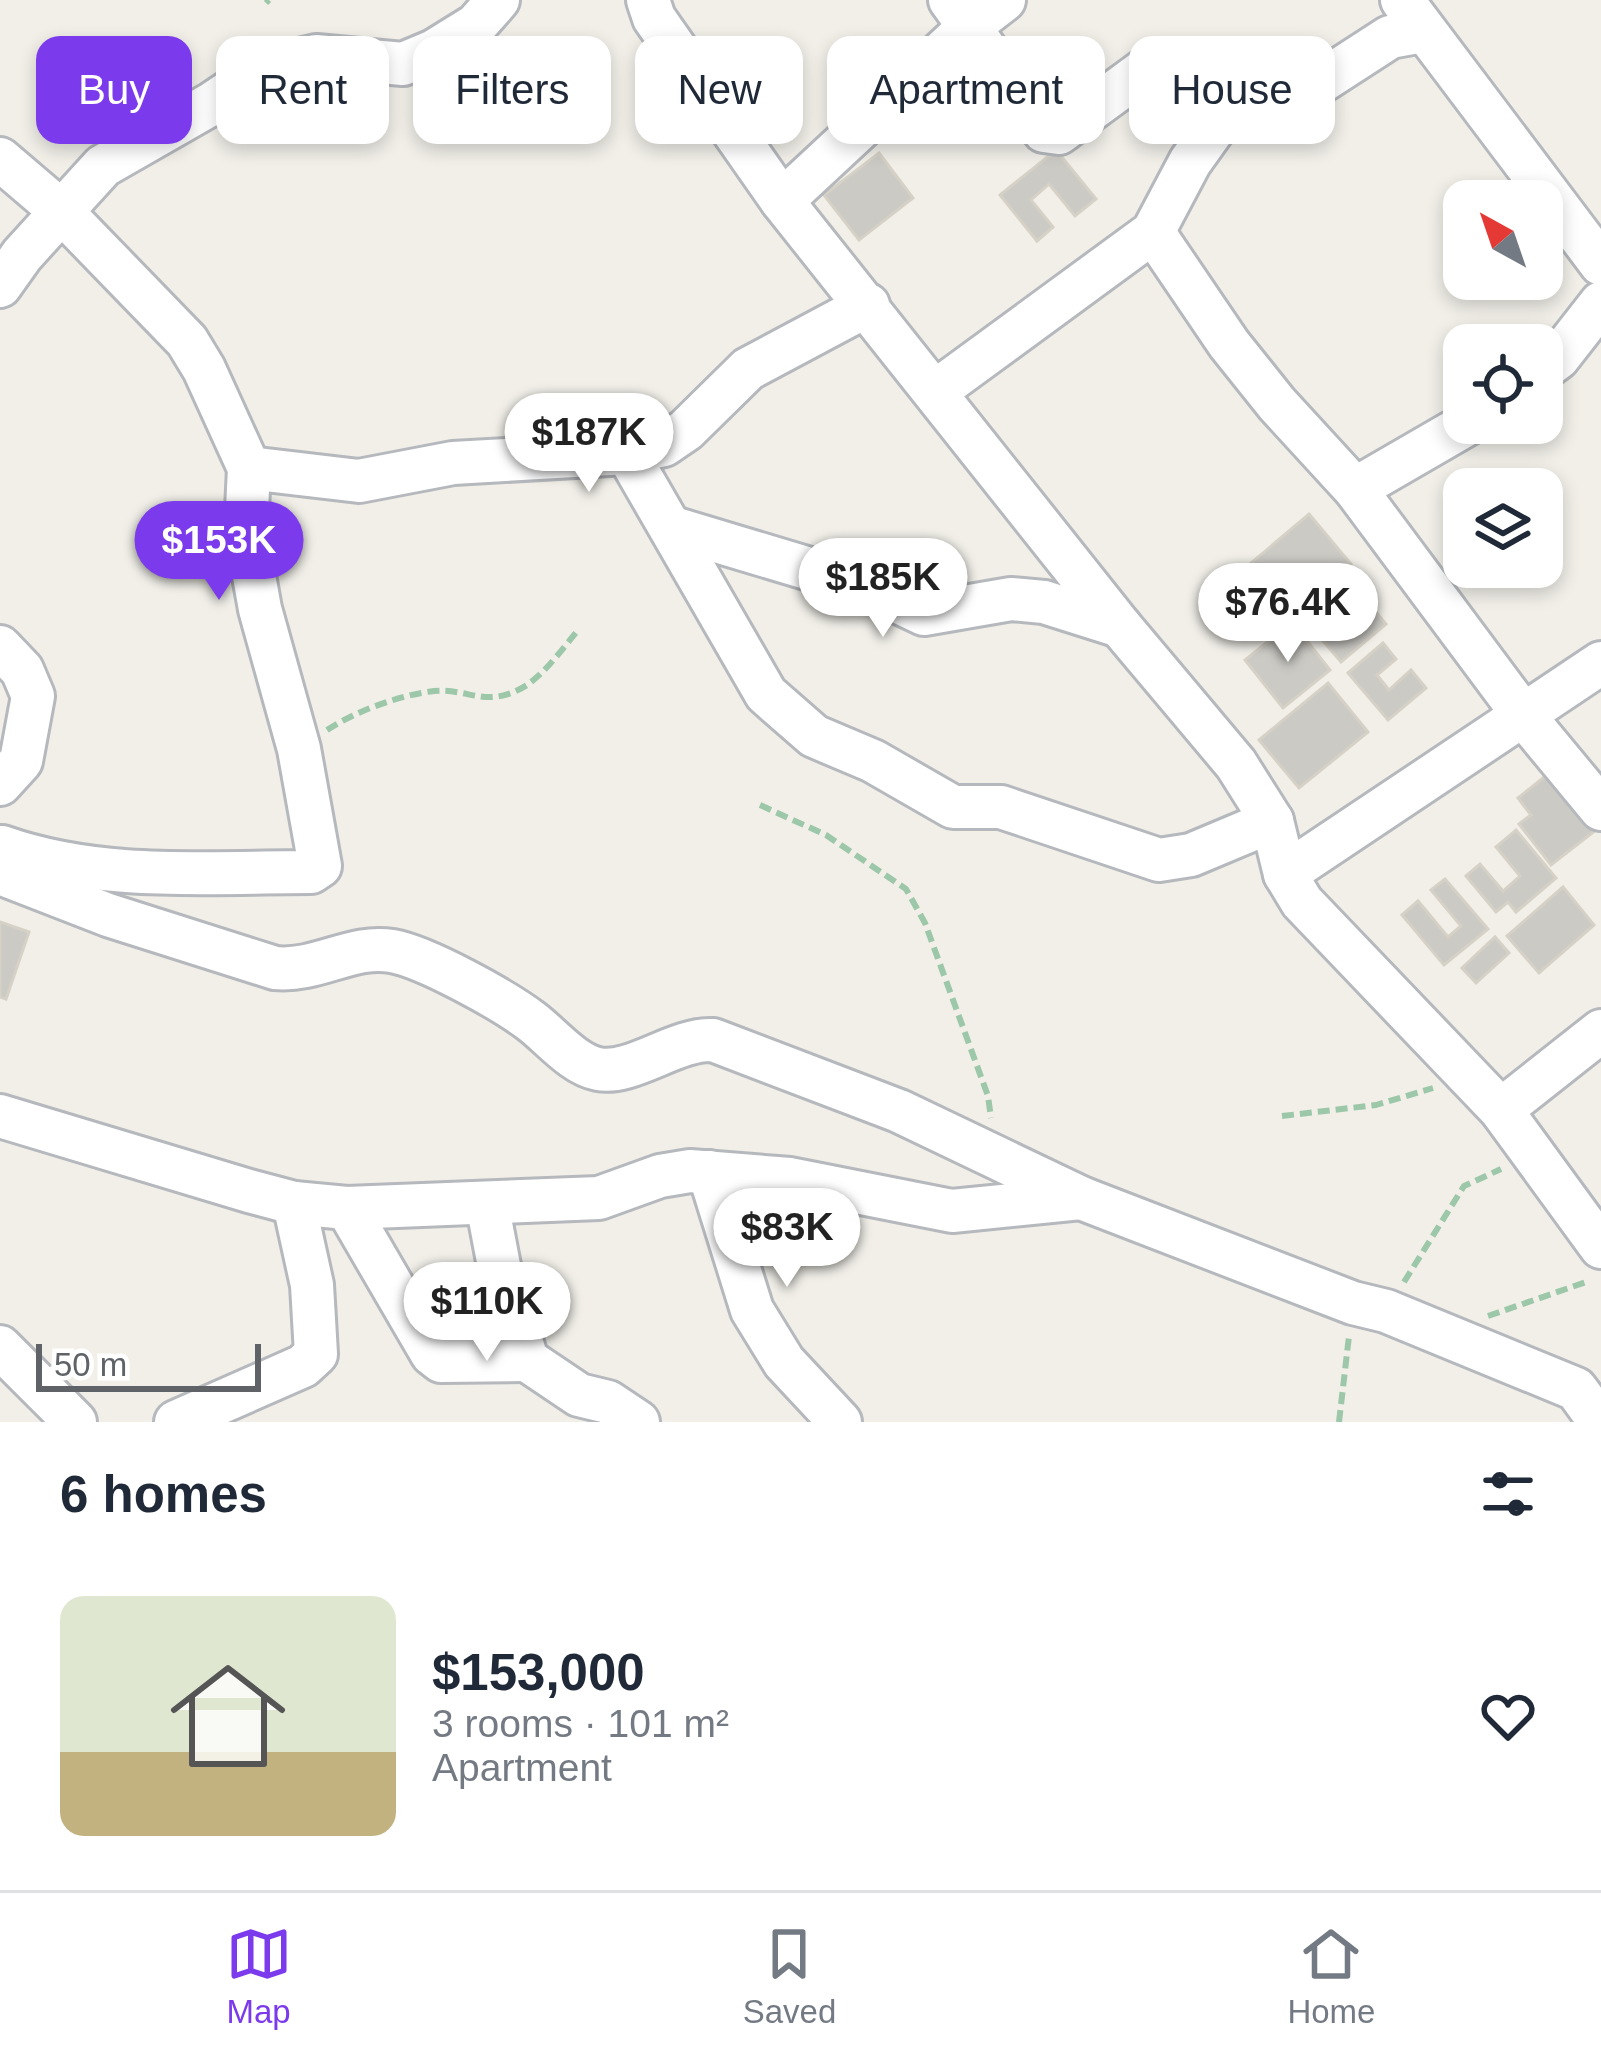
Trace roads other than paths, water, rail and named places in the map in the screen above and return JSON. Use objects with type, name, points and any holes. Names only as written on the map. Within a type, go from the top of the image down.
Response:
[{"type":"street","points":[[0,286],[103,166],[265,68],[316,56],[403,64],[476,25],[498,0]]},
{"type":"street","points":[[648,0],[654,18],[782,201],[1120,626],[1237,764],[1272,821],[1285,874],[1302,902],[1501,1110],[1601,1247]]},
{"type":"street","points":[[782,201],[960,14],[1004,0]]},
{"type":"street","points":[[960,14],[1044,131],[1059,133],[1129,82]]},
{"type":"street","points":[[1335,73],[1413,16],[1601,263]]},
{"type":"street","points":[[936,391],[1153,232],[1203,144]]},
{"type":"street","points":[[0,159],[62,212],[188,340],[249,468],[246,531],[260,608],[299,748],[320,853],[317,871],[116,872],[43,862],[0,847]]},
{"type":"street","points":[[1153,232],[1264,389],[1355,489],[1524,716],[1601,809]]},
{"type":"street","points":[[1563,352],[1601,303]]},
{"type":"street","points":[[249,468],[359,481],[453,463],[627,453],[674,440],[748,369],[868,305]]},
{"type":"street","points":[[1355,489],[1443,438]]},
{"type":"street","points":[[627,453],[766,694],[814,736],[873,760],[953,807],[1001,807],[1159,860],[1191,855],[1272,821]]},
{"type":"street","points":[[673,528],[863,584],[924,614],[1011,598],[1044,602],[1120,626]]},
{"type":"street","points":[[0,646],[22,670],[33,696],[21,761],[0,784]]},
{"type":"street","points":[[1285,874],[1601,663]]},
{"type":"street","points":[[0,873],[108,915],[275,968],[301,970],[357,952],[391,950],[425,962],[527,1018],[583,1063],[600,1070],[713,1040],[899,1111],[1081,1198],[1576,1389],[1600,1422]]},
{"type":"street","points":[[1501,1110],[1601,1031]]},
{"type":"street","points":[[0,1116],[294,1203],[347,1208],[599,1198],[677,1172],[790,1179],[952,1210],[1081,1198]]},
{"type":"street","points":[[709,1172],[752,1310],[784,1362],[840,1422]]},
{"type":"street","points":[[487,1202],[499,1266],[527,1360]]},
{"type":"street","points":[[176,1422],[303,1366],[316,1354],[312,1285],[294,1203]]},
{"type":"street","points":[[347,1208],[432,1354],[441,1360],[527,1360],[579,1395],[608,1402],[638,1422]]},
{"type":"street","points":[[0,1347],[75,1422]]}]
